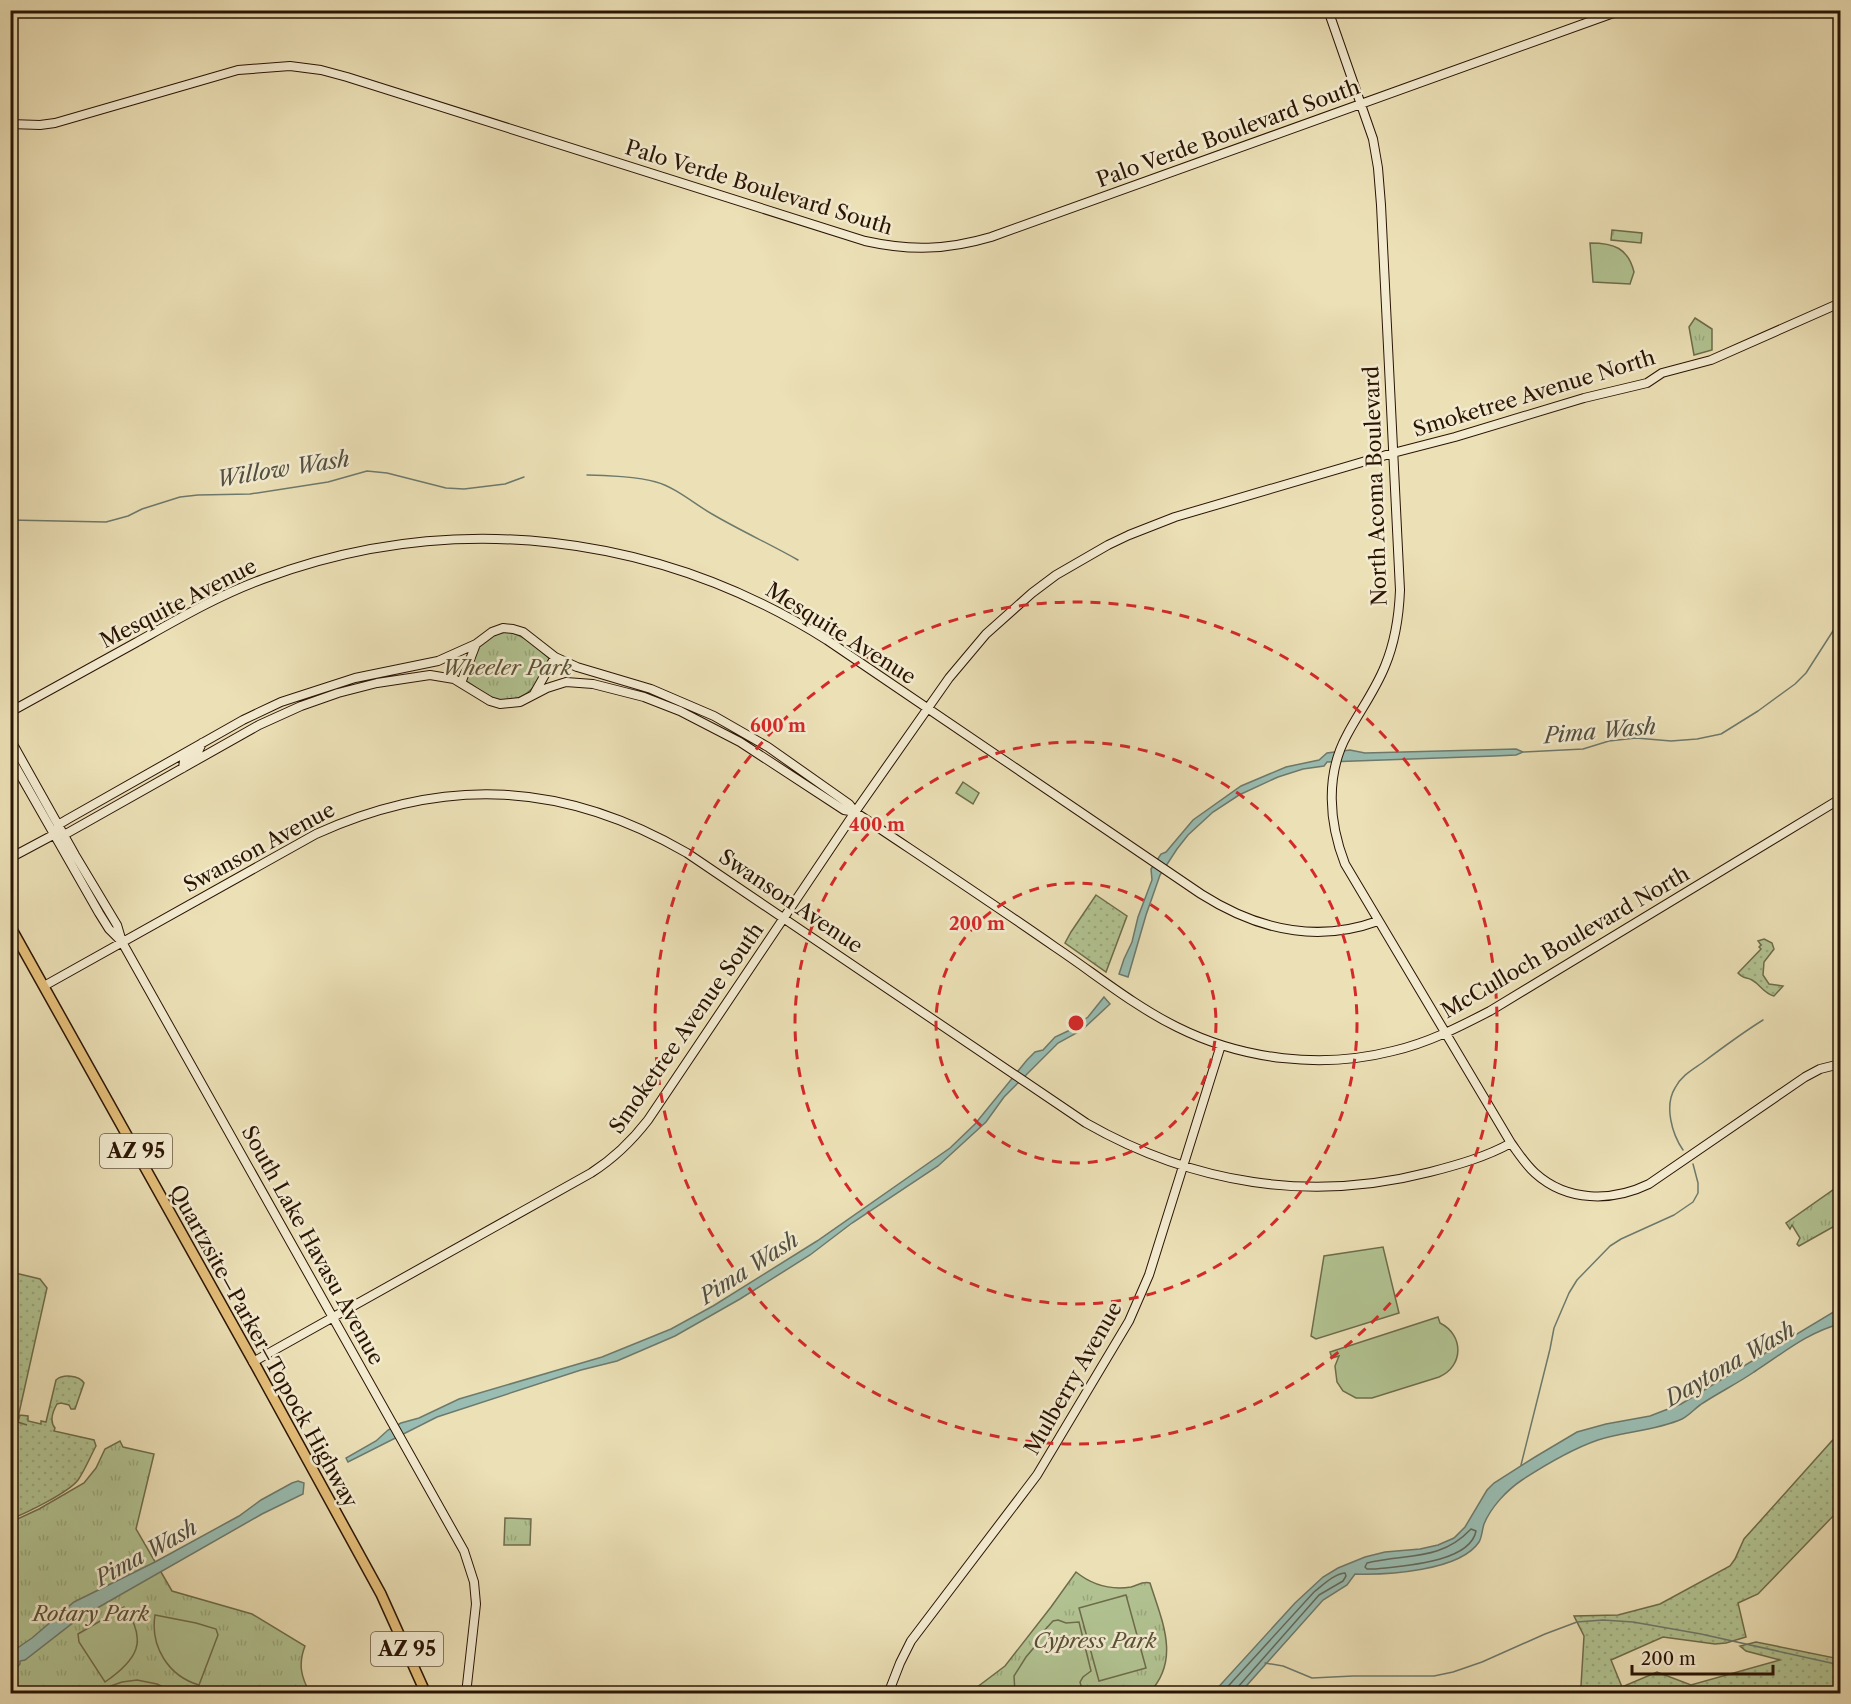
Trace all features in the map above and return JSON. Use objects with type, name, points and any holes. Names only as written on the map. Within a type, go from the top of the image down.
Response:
[{"type":"highway","name":"Quartzsite–Parker–Topock Highway","points":[[10,926],[381,1594],[426,1694]]},
{"type":"main road","name":"North Acoma Boulevard","points":[[1328,10],[1362,104],[1373,139],[1378,168],[1400,590],[1396,630],[1386,664],[1379,681],[1346,736],[1335,766],[1331,800],[1332,817],[1342,857],[1511,1143],[1526,1164],[1559,1189],[1587,1196],[1605,1197],[1622,1194],[1649,1184],[1805,1077],[1840,1064]]},
{"type":"main road","name":"Palo Verde Boulevard South","points":[[10,124],[55,123],[238,70],[274,66],[305,67],[347,77],[865,242],[920,249],[958,245],[991,237],[1622,10]]},
{"type":"main road","name":"Smoketree Avenue North","points":[[855,812],[927,708],[961,662],[986,634],[1032,593],[1083,558],[1129,535],[1175,517],[1584,398],[1647,383],[1662,373],[1711,360],[1840,303]]},
{"type":"main road","name":"Mesquite Avenue","points":[[10,712],[192,611],[262,579],[309,563],[371,549],[434,540],[476,538],[540,541],[582,546],[642,558],[700,577],[756,600],[801,624],[1201,894],[1230,911],[1267,925],[1306,932],[1346,930],[1378,921]]},
{"type":"main road","points":[[60,831],[140,779],[243,720],[281,702],[355,678],[438,661],[476,644],[492,632],[503,628],[513,628],[523,632],[555,657],[590,672],[632,682],[714,716],[768,747],[849,804],[855,812]]},
{"type":"main road","points":[[461,683],[476,644]]},
{"type":"main road","points":[[534,694],[555,657]]},
{"type":"main road","points":[[10,858],[60,831],[117,805],[260,725],[301,706],[338,693],[414,676],[439,676],[461,683],[490,701],[500,704],[520,702],[547,687],[566,682],[609,687],[644,697],[674,708],[740,742],[844,810],[855,812]]},
{"type":"main road","points":[[10,739],[60,831]]},
{"type":"main road","points":[[740,742],[749,740],[761,748],[768,747]]},
{"type":"main road","points":[[183,768],[184,761],[197,754],[202,743]]},
{"type":"main road","points":[[10,757],[60,831]]},
{"type":"main road","points":[[117,805],[122,797],[140,787],[140,779]]},
{"type":"main road","name":"Swanson Avenue","points":[[44,986],[316,834],[346,821],[408,802],[440,797],[472,794],[537,797],[568,803],[625,821],[687,853],[1067,1110],[1106,1134],[1147,1154],[1212,1175],[1257,1183],[1303,1187],[1348,1186],[1394,1180],[1453,1166],[1511,1143]]},
{"type":"main road","name":"McCulloch Boulevard North","points":[[855,812],[1176,1027],[1221,1045],[1282,1058],[1306,1060],[1350,1059],[1394,1051],[1446,1033],[1490,1011],[1840,799]]},
{"type":"main road","name":"Smoketree Avenue South","points":[[254,1362],[591,1173],[616,1155],[648,1120],[855,812]]},
{"type":"main road","name":"South Lake Havasu Avenue","points":[[60,831],[117,925],[122,942],[459,1542],[471,1572],[475,1593],[476,1615],[466,1694]]},
{"type":"main road","name":"Mulberry Avenue","points":[[888,1694],[911,1641],[1037,1475],[1129,1321],[1143,1291],[1221,1045]]},
{"type":"green space","points":[[1612,230],[1642,233],[1641,243],[1611,240]]},
{"type":"green space","points":[[1590,243],[1606,244],[1624,252],[1634,272],[1630,284],[1593,282]]},
{"type":"green space","points":[[1695,318],[1712,329],[1712,350],[1694,355],[1689,327]]},
{"type":"green space","name":"Wheeler Park","points":[[512,632],[528,640],[550,659],[534,686],[524,695],[508,700],[496,700],[466,681],[475,654],[485,640],[492,635]]},
{"type":"green space","points":[[963,782],[979,793],[973,804],[956,793]]},
{"type":"green space","points":[[1096,895],[1127,916],[1106,972],[1065,943]]},
{"type":"green space","points":[[1764,939],[1772,943],[1774,949],[1764,962],[1763,975],[1769,984],[1783,986],[1774,996],[1738,973],[1761,949],[1758,941]]},
{"type":"green space","points":[[1840,1185],[1840,1223],[1799,1246],[1797,1244],[1800,1238],[1792,1225],[1790,1229],[1786,1223]]},
{"type":"green space","points":[[1383,1247],[1399,1313],[1316,1339],[1311,1336],[1324,1256]]},
{"type":"green space","points":[[11,1272],[40,1279],[47,1288],[17,1422],[27,1425],[18,1422],[20,1415],[28,1416],[28,1421],[41,1424],[41,1421],[46,1422],[56,1380],[63,1377],[75,1377],[84,1383],[75,1409],[71,1409],[69,1405],[57,1404],[52,1416],[54,1431],[94,1440],[96,1446],[81,1476],[73,1485],[46,1502],[11,1519]]},
{"type":"green space","points":[[1438,1317],[1440,1323],[1448,1328],[1457,1342],[1457,1358],[1447,1372],[1439,1377],[1372,1398],[1356,1398],[1343,1391],[1337,1382],[1335,1366],[1339,1356],[1332,1358],[1330,1352]]},
{"type":"green space","points":[[1839,1433],[1840,1511],[1758,1594],[1738,1603],[1746,1637],[1715,1644],[1663,1637],[1611,1660],[1622,1687],[1657,1672],[1691,1685],[1780,1660],[1746,1651],[1740,1646],[1756,1642],[1840,1659],[1840,1693],[1568,1693],[1581,1686],[1584,1636],[1574,1616],[1618,1615],[1660,1604],[1730,1566],[1744,1539]]},
{"type":"green space","name":"Rotary Park","points":[[120,1441],[123,1447],[154,1454],[136,1529],[172,1591],[252,1614],[305,1646],[302,1670],[310,1693],[11,1694],[11,1522],[84,1483],[96,1468],[105,1449]]},
{"type":"green space","points":[[505,1518],[531,1519],[530,1545],[504,1545]]},
{"type":"green space","name":"Cypress Park","points":[[1076,1572],[1095,1583],[1109,1587],[1124,1588],[1150,1583],[1163,1626],[1167,1654],[1159,1680],[1149,1693],[968,1694],[1005,1666]]},
{"type":"green space","points":[[1126,1595],[1146,1668],[1099,1681],[1079,1608]]},
{"type":"green space","points":[[124,1607],[136,1630],[136,1649],[125,1666],[105,1682],[79,1642],[78,1634]]},
{"type":"green space","points":[[155,1615],[216,1629],[218,1635],[199,1685],[178,1675],[164,1658],[155,1638]]},
{"type":"green space","points":[[1053,1621],[1066,1623],[1079,1622],[1091,1671],[1080,1682],[1083,1693],[1015,1693],[1014,1676],[1043,1632]]},
{"type":"green space","points":[[137,1680],[157,1684],[175,1693],[111,1693],[108,1687]]},
{"type":"water","points":[[1516,749],[1523,752],[1516,755],[1327,762],[1324,766],[1303,769],[1278,777],[1239,795],[1213,812],[1188,835],[1177,849],[1160,875],[1128,977],[1119,974],[1152,880],[1151,869],[1161,854],[1166,852],[1193,820],[1241,786],[1286,767],[1319,760],[1327,753],[1350,750],[1365,753]]},
{"type":"water","points":[[1104,997],[1110,1004],[1082,1030],[1058,1043],[1004,1097],[986,1122],[938,1166],[852,1223],[810,1255],[740,1299],[675,1336],[617,1361],[581,1370],[437,1417],[348,1462],[346,1458],[401,1423],[419,1418],[459,1399],[602,1357],[671,1329],[713,1306],[817,1241],[950,1148],[975,1124],[1035,1052],[1043,1050],[1055,1037],[1088,1017]]},
{"type":"water","points":[[1840,1308],[1840,1324],[1817,1332],[1796,1344],[1700,1405],[1682,1419],[1588,1444],[1522,1480],[1495,1505],[1484,1524],[1479,1542],[1470,1552],[1440,1565],[1422,1569],[1385,1574],[1355,1574],[1347,1585],[1323,1600],[1240,1693],[1213,1693],[1295,1603],[1323,1577],[1365,1557],[1385,1552],[1420,1549],[1454,1538],[1465,1527],[1487,1490],[1494,1483],[1535,1457],[1577,1432],[1650,1416],[1681,1404]]},
{"type":"water","points":[[298,1481],[304,1483],[303,1494],[262,1514],[78,1619],[25,1660],[20,1661],[11,1674],[11,1654],[74,1602],[155,1562]]},
{"type":"waterway","name":"Willow Wash","points":[[10,520],[106,522],[180,497],[250,494],[328,482],[367,471],[387,473],[446,488],[464,489],[505,484],[524,477]]},
{"type":"waterway","name":"Willow Wash","points":[[587,475],[649,480],[663,484],[723,520],[798,560]]},
{"type":"waterway","name":"Pima Wash","points":[[1524,752],[1583,749],[1609,741],[1636,738],[1671,741],[1721,734],[1795,684],[1806,673],[1840,620]]},
{"type":"waterway","points":[[1683,1150],[1673,1128],[1670,1111],[1672,1095],[1677,1084],[1691,1071],[1763,1020]]},
{"type":"waterway","points":[[1521,1465],[1554,1328],[1569,1293],[1577,1280],[1610,1246],[1674,1215],[1693,1202],[1698,1193],[1693,1164]]},
{"type":"waterway","points":[[1265,1663],[1283,1666],[1312,1678],[1434,1676],[1482,1662],[1577,1622],[1603,1620],[1633,1622],[1701,1634],[1840,1665]]},
{"type":"water label","name":"Daytona Wash","points":[[1730,1364]]}]
